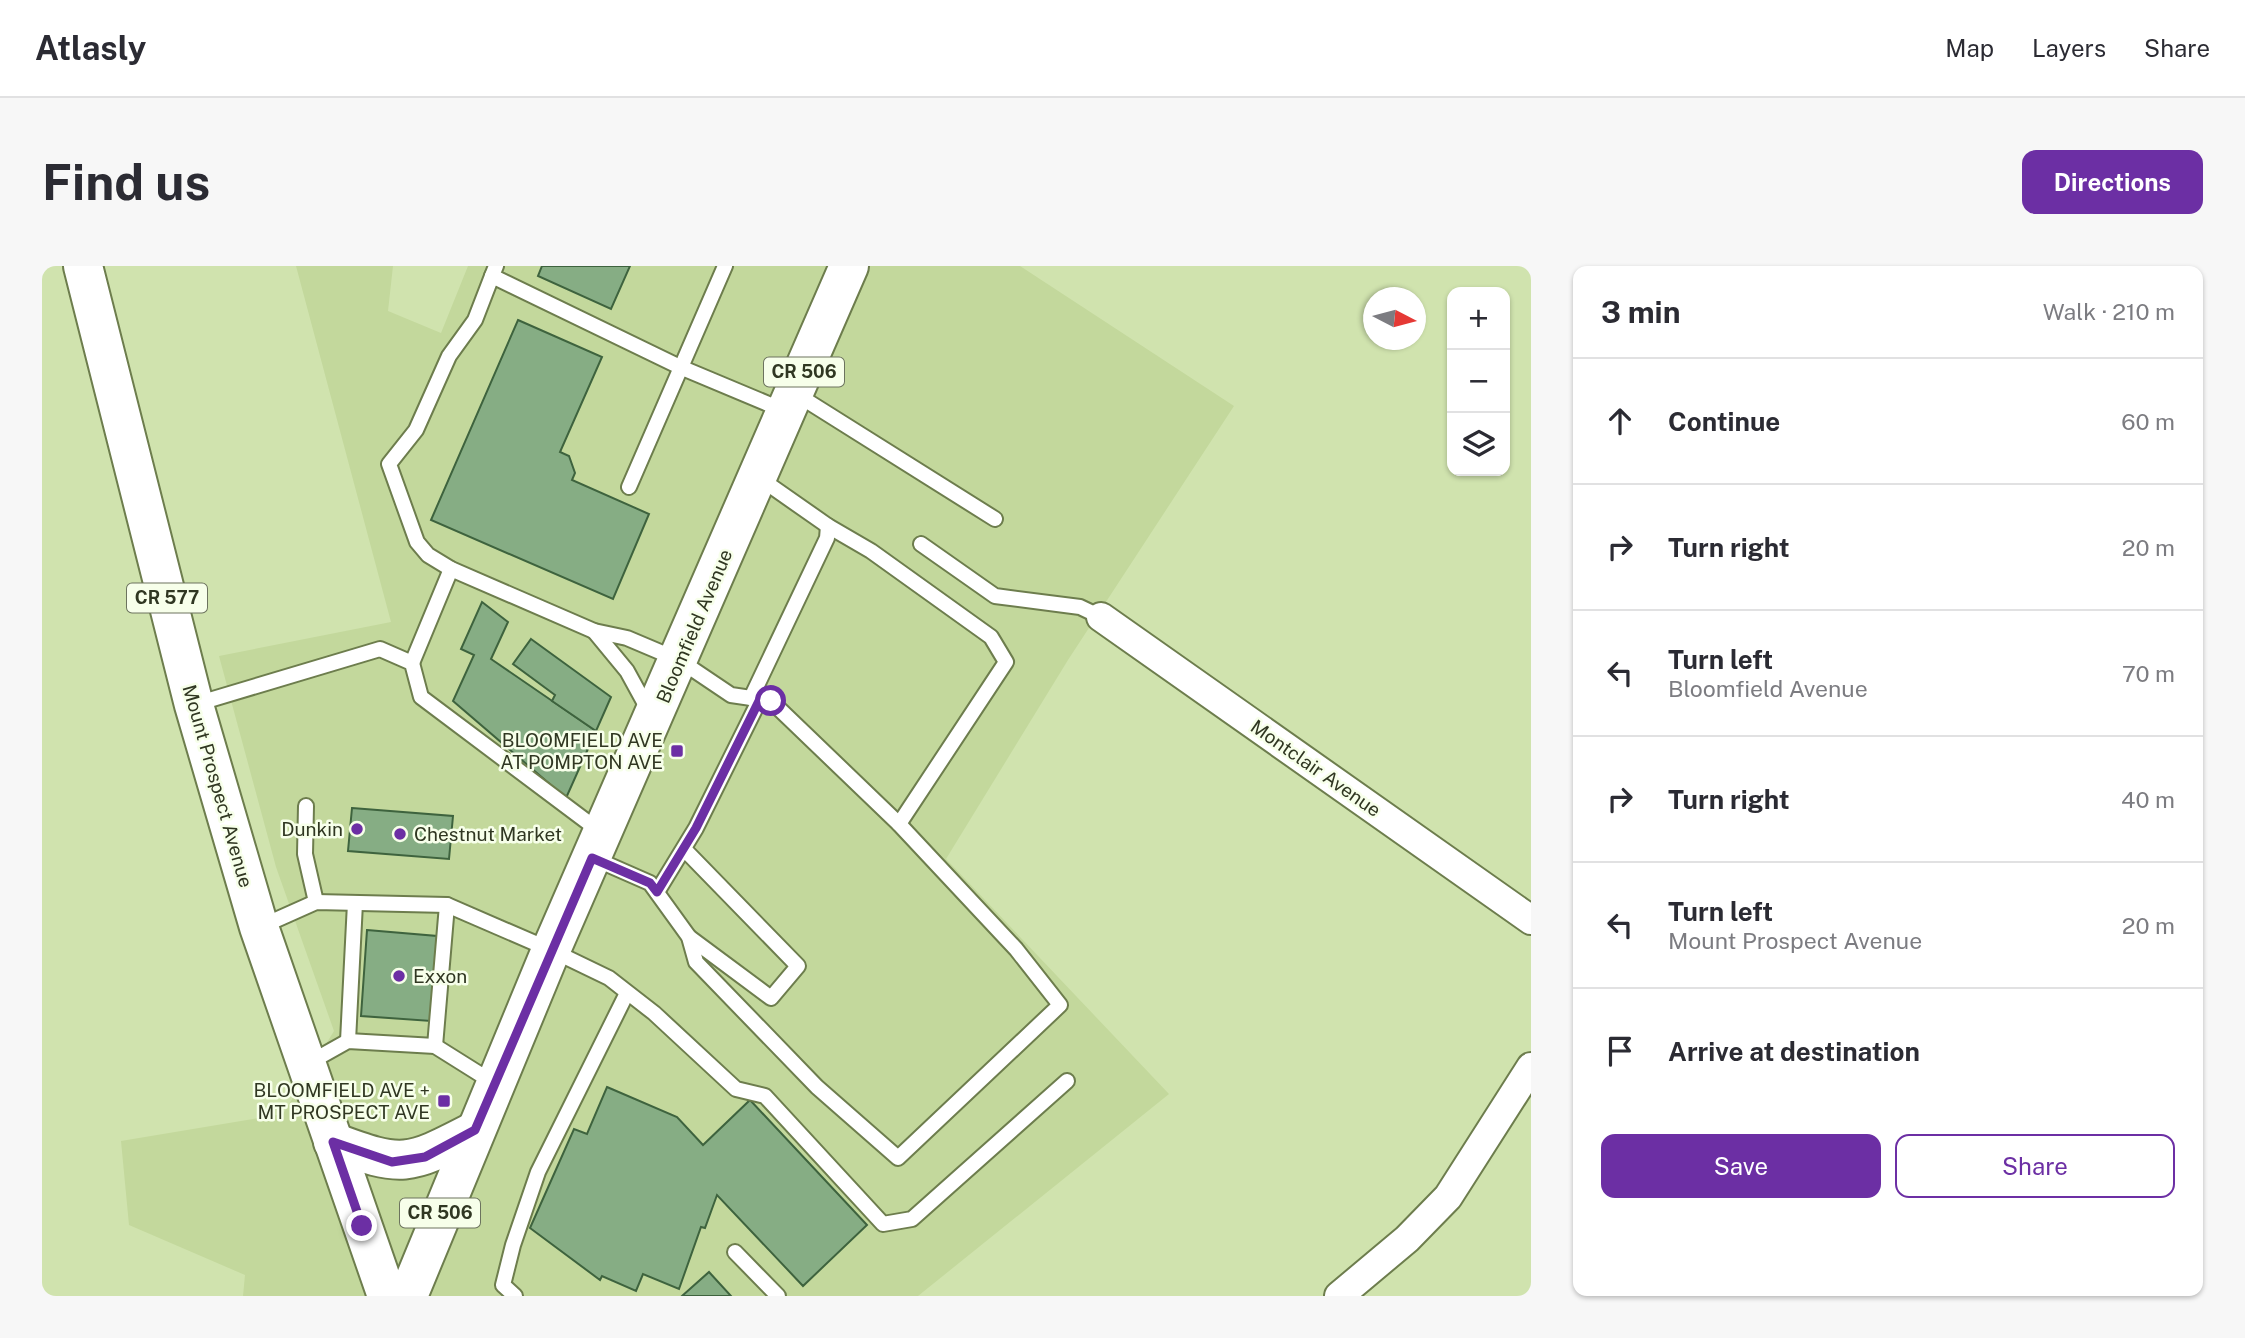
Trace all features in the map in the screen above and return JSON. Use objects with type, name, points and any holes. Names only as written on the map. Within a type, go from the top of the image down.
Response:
[{"type":"main road","name":"Mount Prospect Avenue","points":[[83,266],[194,705],[259,927],[387,1296]]},
{"type":"main road","name":"Bloomfield Avenue","points":[[408,1296],[551,950],[849,266]]},
{"type":"main road","points":[[333,1142],[392,1162],[425,1157],[475,1130]]},
{"type":"street","name":"Montclair Avenue","points":[[1101,617],[1531,920]]},
{"type":"street","points":[[1339,1296],[1407,1239],[1448,1197],[1531,1067]]},
{"type":"lane","points":[[629,487],[724,266]]},
{"type":"lane","points":[[690,937],[696,962],[817,1087],[898,1158],[1060,1005],[1016,949],[899,824],[771,701],[731,695],[679,660],[627,638],[594,631],[452,569],[428,555],[416,542],[389,464],[416,430],[449,356],[475,320],[494,271],[680,367],[790,403],[995,519]]},
{"type":"lane","points":[[758,477],[828,526],[871,551],[991,637],[1006,662],[899,824]]},
{"type":"lane","points":[[657,892],[684,849],[755,698],[827,538],[828,526]]},
{"type":"lane","points":[[921,544],[995,596],[1080,607],[1101,617]]},
{"type":"lane","points":[[452,569],[412,663],[421,696],[597,846],[650,883],[690,937],[771,998],[798,966],[684,849]]},
{"type":"lane","points":[[594,631],[627,671],[653,720]]},
{"type":"lane","points":[[194,705],[380,649],[412,663]]},
{"type":"lane","points":[[306,806],[305,854],[316,902]]},
{"type":"lane","points":[[259,927],[316,902],[447,905],[551,950],[609,978],[654,1013],[736,1089],[765,1096],[883,1224],[912,1219],[1066,1081]]},
{"type":"lane","points":[[348,1041],[355,903]]},
{"type":"lane","points":[[435,1046],[447,905]]},
{"type":"lane","points":[[515,1296],[503,1285],[513,1245],[538,1172],[627,993]]},
{"type":"lane","points":[[306,1064],[348,1041],[435,1046],[495,1084]]},
{"type":"lane","points":[[735,1252],[778,1296]]},
{"type":"shaded area","points":[[296,266],[393,266],[388,311],[441,333],[468,266],[1020,266],[1234,406],[1068,660],[946,859],[1169,1094],[918,1296],[243,1296],[245,1275],[129,1225],[121,1141],[283,1114],[334,1031],[276,867],[219,656],[391,622]]},
{"type":"building","points":[[542,266],[630,266],[611,309],[538,276]]},
{"type":"building","points":[[518,320],[602,357],[560,452],[569,456],[575,473],[572,480],[649,514],[613,599],[431,520]]},
{"type":"building","points":[[482,602],[508,622],[491,659],[596,731],[566,798],[453,701],[474,655],[461,649]]},
{"type":"building","points":[[531,639],[611,697],[596,731],[552,701],[555,695],[513,664]]},
{"type":"building","name":"Chestnut Market","points":[[352,808],[453,816],[449,859],[348,851]]},
{"type":"building","name":"Exxon","points":[[367,930],[437,936],[431,1021],[361,1016]]},
{"type":"building","points":[[607,1087],[677,1117],[703,1145],[750,1100],[867,1225],[803,1286],[717,1195],[705,1228],[701,1227],[679,1289],[643,1274],[636,1291],[602,1276],[600,1280],[530,1228],[574,1129],[587,1134]]},
{"type":"building","points":[[709,1272],[731,1296],[682,1296]]},
{"type":"place","name":"BLOOMFIELD AVE AT POMPTON AVE","points":[[677,751]]},
{"type":"place","name":"Dunkin","points":[[357,829]]},
{"type":"place","name":"Chestnut Market","points":[[400,834]]},
{"type":"place","name":"Exxon","points":[[399,976]]},
{"type":"place","name":"BLOOMFIELD AVE + MT PROSPECT AVE","points":[[444,1101]]},
{"type":"route","points":[[362,1226],[333,1142],[392,1162],[425,1157],[475,1130],[592,858],[650,883],[657,892],[696,828],[760,699],[771,701]]}]
